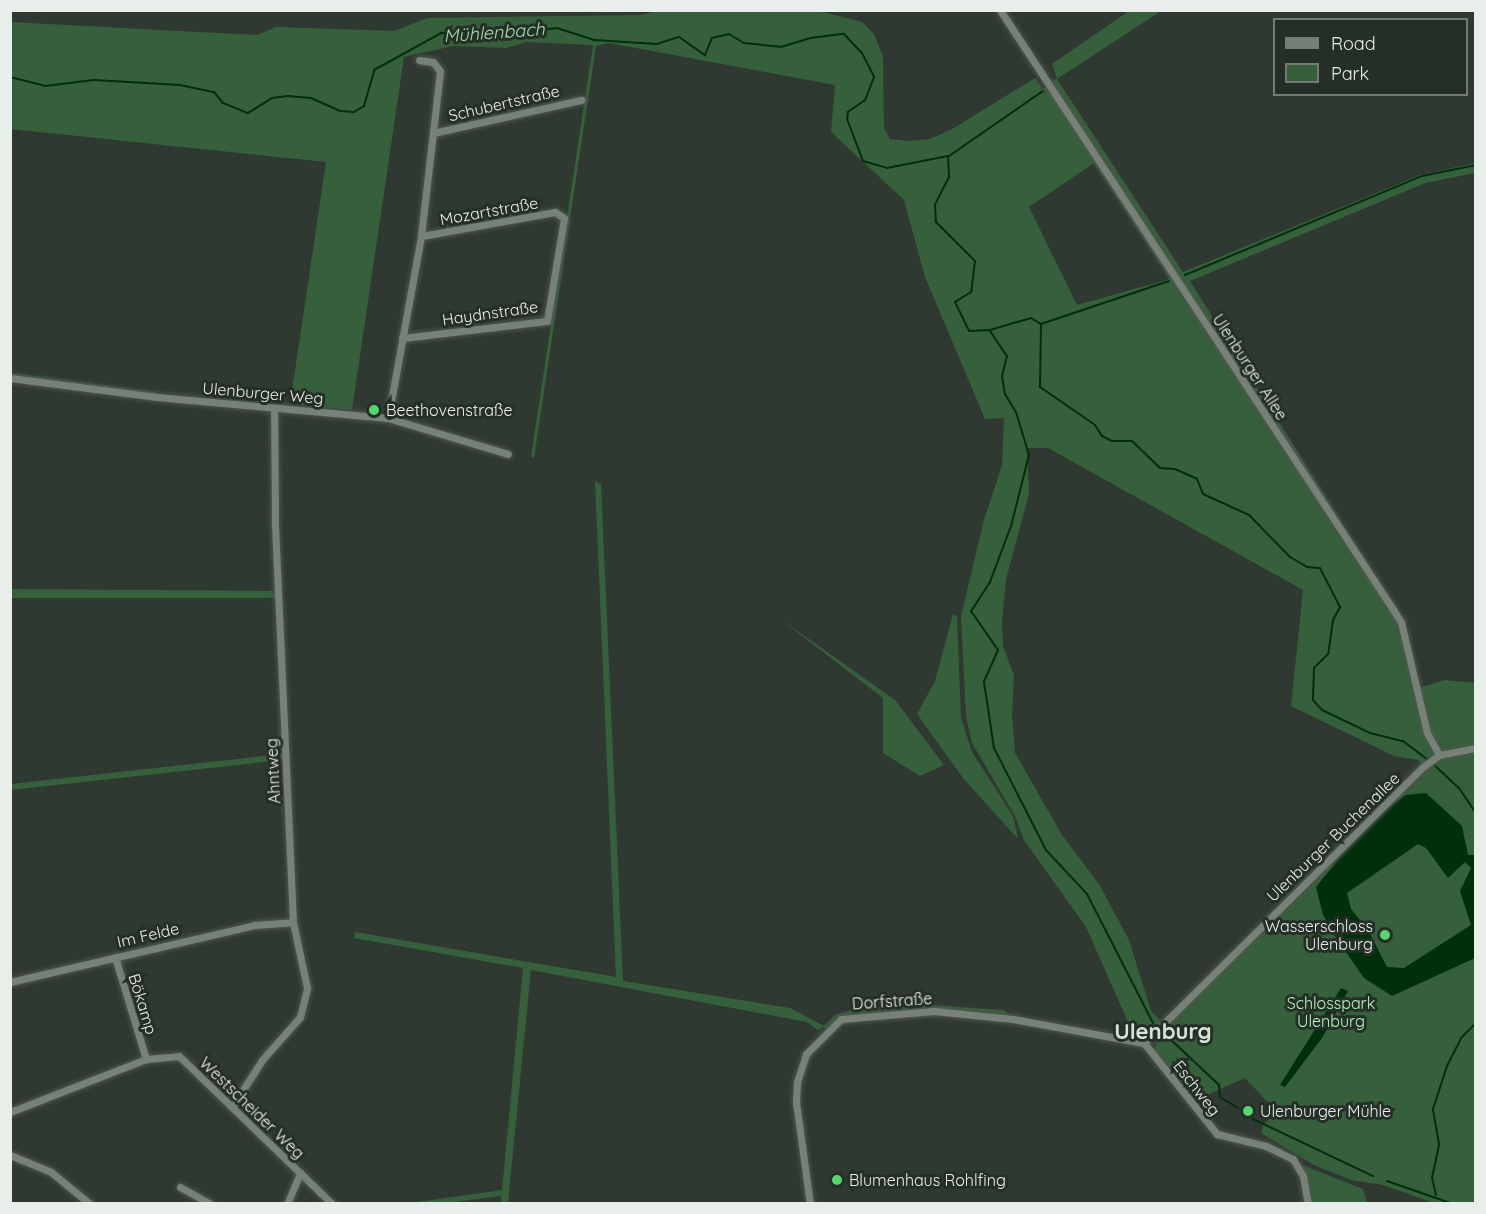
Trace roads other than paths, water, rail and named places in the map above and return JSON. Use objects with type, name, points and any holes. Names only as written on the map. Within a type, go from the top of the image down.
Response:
[{"type":"street","name":"Ulenburger Allee","points":[[1000,10],[1401,622],[1427,733],[1439,755]]},
{"type":"street","points":[[388,418],[421,236],[440,71],[433,62],[419,60]]},
{"type":"street","name":"Schubertstraße","points":[[433,133],[581,100]]},
{"type":"street","name":"Mozartstraße","points":[[421,236],[561,213]]},
{"type":"street","name":"Haydnstraße","points":[[402,338],[547,321],[564,218],[561,213]]},
{"type":"street","name":"Ulenburger Weg","points":[[10,378],[274,408],[388,418],[508,454]]},
{"type":"street","name":"Ahntweg","points":[[232,1107],[262,1060],[300,1017],[306,1003],[306,972],[293,922],[275,518],[274,408]]},
{"type":"street","name":"Ulenburger Buchenallee","points":[[1144,1043],[1424,767],[1439,755],[1476,748]]},
{"type":"street","name":"Im Felde","points":[[10,982],[254,925],[293,922]]},
{"type":"street","name":"Bökamp","points":[[115,957],[146,1059]]},
{"type":"street","name":"Dorfstraße","points":[[810,1203],[796,1102],[797,1082],[806,1054],[841,1019],[893,1012],[983,1015],[1144,1043]]},
{"type":"street","name":"Eschweg","points":[[1144,1043],[1217,1134],[1266,1146],[1293,1160],[1303,1176],[1308,1203]]},
{"type":"street","name":"Westscheider Weg","points":[[10,1112],[146,1059],[179,1056],[332,1203]]},
{"type":"street","points":[[10,1155],[51,1172],[90,1203]]},
{"type":"street","points":[[287,1203],[300,1173]]},
{"type":"street","points":[[180,1187],[211,1203]]},
{"type":"waterway","name":"Mühlenbach","points":[[10,77],[45,86],[94,80],[180,85],[214,92],[223,103],[248,113],[272,98],[288,96],[311,98],[340,111],[354,112],[364,106],[374,70],[441,33],[481,37],[557,28],[594,40],[657,44],[679,37],[705,55],[712,38],[729,34],[744,43],[781,47],[810,38],[844,34],[862,53],[874,77],[865,100],[848,112],[847,119],[863,161],[887,168],[948,156],[949,177],[935,205],[936,222],[975,261],[971,292],[955,302],[969,331],[990,330],[1031,318],[1041,324],[1040,387],[1095,425],[1102,436],[1112,441],[1132,441],[1160,468],[1175,469],[1197,479],[1203,494],[1249,515],[1290,557],[1307,567],[1320,568],[1340,607],[1333,620],[1328,654],[1314,668],[1313,700],[1322,710],[1370,733],[1403,741],[1428,760]]},
{"type":"waterway","points":[[949,156],[1043,91]]},
{"type":"waterway","points":[[1185,275],[1422,176],[1476,165]]},
{"type":"waterway","points":[[1041,324],[1169,281]]},
{"type":"waterway","points":[[990,331],[1007,356],[1002,376],[1005,394],[1016,412],[1029,455],[1011,526],[990,582],[971,611],[998,650],[984,682],[994,748],[1046,850],[1087,894],[1153,1023]]},
{"type":"waterway","name":"Mühlenbach","points":[[1432,763],[1459,788],[1476,813]]},
{"type":"waterway","name":"Mühlenbach","points":[[1436,1195],[1432,1178],[1439,1144],[1433,1109],[1447,1066],[1461,1038],[1476,1023]]},
{"type":"waterway","points":[[1169,1038],[1219,1085],[1220,1097],[1238,1108]]},
{"type":"waterway","points":[[1253,1119],[1373,1176]]},
{"type":"waterway","name":"Mühlenbach","points":[[1387,1181],[1453,1204]]},
{"type":"place","name":"Beethovenstraße","points":[[374,410]]},
{"type":"place","name":"Wasserschloss Ulenburg","points":[[1385,935]]},
{"type":"place","name":"Ulenburger Mühle","points":[[1248,1111]]},
{"type":"place","name":"Blumenhaus Rohlfing","points":[[837,1180]]},
{"type":"district","name":"Ulenburg","points":[[1163,1032]]},
{"type":"park label","name":"Schlosspark Ulenburg","points":[[1331,1012]]}]
